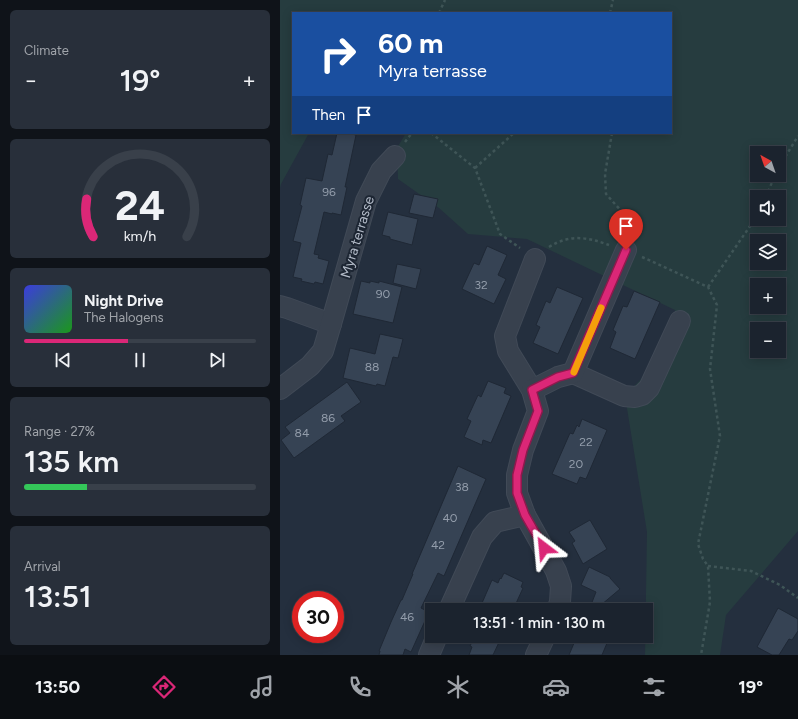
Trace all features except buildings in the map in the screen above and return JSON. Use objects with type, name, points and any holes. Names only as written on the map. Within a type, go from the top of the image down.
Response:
[{"type":"street","name":"Myra terrasse","points":[[280,389],[310,366],[323,351],[366,201],[381,171],[395,156]]},
{"type":"street","points":[[573,373],[626,250]]},
{"type":"street","points":[[535,259],[505,336],[508,351],[532,390],[538,411],[523,450],[517,475],[517,493],[525,515],[556,571],[560,586],[560,603]]},
{"type":"street","points":[[280,306],[331,324]]},
{"type":"street","points":[[532,390],[558,377],[573,373],[624,396],[642,395],[649,388],[680,321]]},
{"type":"street","points":[[452,603],[482,537],[496,522],[525,515]]},
{"type":"street","points":[[429,655],[434,643]]},
{"type":"street","points":[[536,655],[542,643]]},
{"type":"path","points":[[439,12],[445,0]]},
{"type":"path","points":[[610,12],[613,0]]},
{"type":"path","points":[[432,134],[475,168],[500,234],[535,259]]},
{"type":"path","points":[[475,168],[513,134]]},
{"type":"path","points":[[612,134],[605,174],[606,194],[623,214],[626,250]]},
{"type":"path","points":[[786,156],[798,136]]},
{"type":"path","points":[[708,287],[750,226]]},
{"type":"path","points":[[701,655],[710,602],[708,566],[751,571],[780,585],[798,598]]},
{"type":"green space","points":[[280,0],[798,0],[798,531],[726,615],[720,655],[645,655],[645,643],[653,643],[653,603],[646,603],[647,532],[625,396],[676,342],[675,310],[527,239],[468,234],[439,208],[398,179],[397,148],[405,134],[672,134],[672,12],[292,12],[292,134],[308,134],[280,188]]},
{"type":"slow traffic","points":[[574,372],[601,308]]},
{"type":"route","points":[[544,548],[525,515],[517,493],[517,475],[523,450],[538,411],[532,390],[558,377],[573,373],[626,250]]}]
